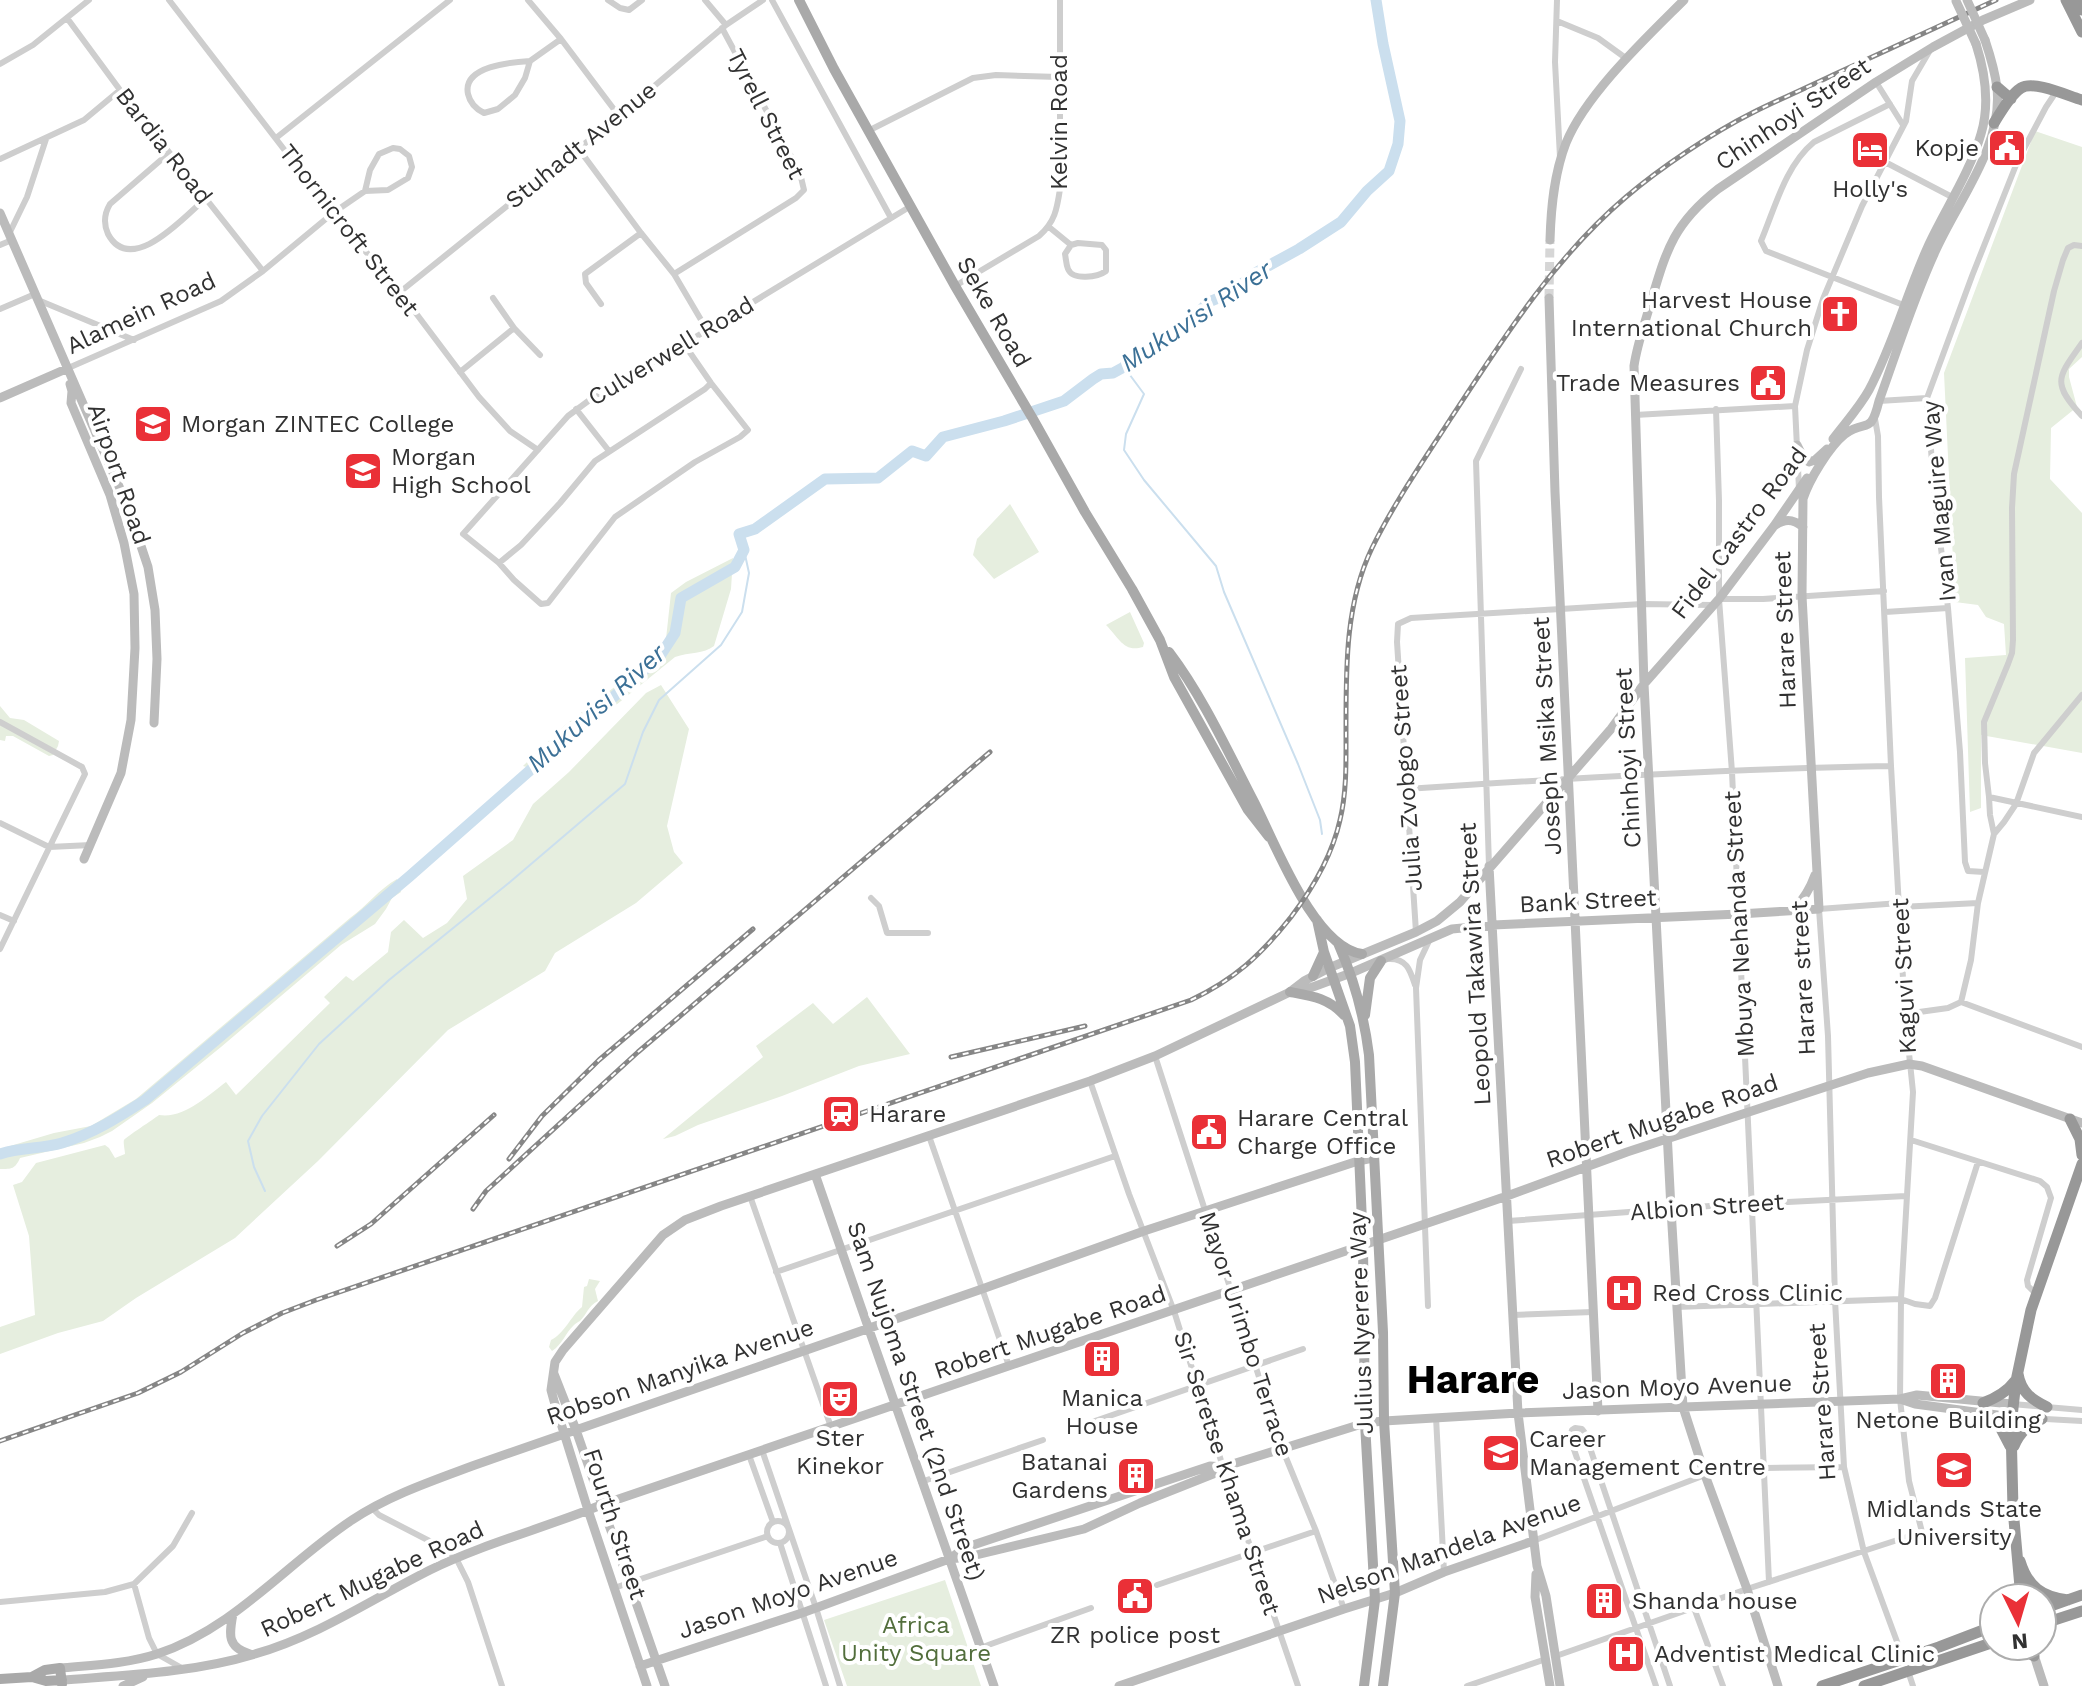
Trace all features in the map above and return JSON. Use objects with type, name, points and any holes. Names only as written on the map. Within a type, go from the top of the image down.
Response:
[{"type":"highway","points":[[2066,0],[2082,32]]},
{"type":"highway","points":[[1994,123],[2020,89],[2032,85],[2082,100]]},
{"type":"highway","points":[[1997,87],[2011,99]]},
{"type":"highway","points":[[2070,1119],[2078,1132],[2082,1155]]},
{"type":"highway","points":[[2019,1582],[2012,1450],[2012,1410],[2017,1375],[2036,1294],[2082,1164]]},
{"type":"highway","points":[[2017,1375],[2024,1391],[2034,1401],[2047,1407]]},
{"type":"highway","points":[[2012,1450],[1999,1425],[1984,1408],[2010,1388],[2017,1375]]},
{"type":"highway","points":[[2012,1450],[2019,1435],[2030,1424],[2042,1419]]},
{"type":"highway","points":[[2016,1546],[2022,1568],[2037,1590],[2051,1598],[2068,1600]]},
{"type":"highway","points":[[2058,1603],[2082,1595]]},
{"type":"highway","points":[[2058,1619],[2082,1611]]},
{"type":"highway","points":[[1822,1686],[1978,1632]]},
{"type":"highway","points":[[1864,1686],[1978,1647]]},
{"type":"main road","name":"Seke Road","points":[[799,0],[955,286],[1160,640],[1174,677],[1248,810],[1269,837],[1317,920]]},
{"type":"main road","points":[[1317,920],[1351,953],[1362,954]]},
{"type":"main road","name":"Julius Nyerere Way","points":[[1317,920],[1352,1038],[1355,1062],[1363,1245],[1365,1423],[1375,1600],[1364,1686]]},
{"type":"main road","name":"Julius Nyerere Way","points":[[1338,943],[1351,973],[1365,1021],[1369,1055],[1379,1239],[1384,1421],[1395,1593],[1383,1686]]},
{"type":"main road","points":[[1313,976],[1324,952]]},
{"type":"main road","points":[[1365,1021],[1370,978],[1383,960]]},
{"type":"main road","points":[[1290,992],[1321,998],[1336,1006],[1345,1016]]},
{"type":"main road","name":"Robert Mugabe Road","points":[[0,1679],[62,1678]]},
{"type":"street","points":[[0,64],[33,45],[89,0]]},
{"type":"street","name":"Thornicroft Street","points":[[169,0],[496,418],[518,438],[538,450]]},
{"type":"street","points":[[276,138],[450,0]]},
{"type":"street","points":[[528,0],[619,116]]},
{"type":"street","points":[[608,0],[629,10],[642,0]]},
{"type":"street","points":[[705,0],[724,27]]},
{"type":"street","name":"Stuhadt Avenue","points":[[400,292],[619,116],[724,27],[763,0]]},
{"type":"street","points":[[772,0],[891,218]]},
{"type":"street","name":"Kelvin Road","points":[[1049,227],[1058,207],[1060,189],[1060,0]]},
{"type":"street","points":[[1557,0],[1555,62],[1560,161]]},
{"type":"street","points":[[1550,240],[1552,203],[1560,161],[1579,118],[1604,85],[1684,0]]},
{"type":"street","name":"Fidel Castro Road","points":[[1290,992],[1329,968],[1437,921],[1460,902],[1717,602],[1809,485],[1836,444],[1843,436],[1863,427],[1877,410],[1929,245],[1985,152],[1994,123],[1997,87],[1960,0]]},
{"type":"street","name":"Chinhoyi Street","points":[[1778,1686],[1683,1407],[1644,684],[1634,366],[1661,267],[1674,236],[1697,206],[1876,82],[1983,20],[2030,0]]},
{"type":"street","name":"Bardia Road","points":[[67,18],[263,271]]},
{"type":"street","points":[[1557,21],[1598,38],[1628,59]]},
{"type":"street","name":"Tyrell Street","points":[[674,274],[804,190],[800,173],[724,27]]},
{"type":"street","points":[[530,61],[515,95],[490,112],[476,109],[468,93],[471,79],[487,68],[530,61],[561,39]]},
{"type":"street","name":"Fidel Castro Road","points":[[1956,200],[1984,122],[1985,76],[1980,42]]},
{"type":"street","name":"Harare Street","points":[[1817,869],[1795,406],[1819,311],[1862,206],[1908,115],[1912,81],[1933,47]]},
{"type":"street","points":[[868,131],[973,78],[996,75],[1059,77]]},
{"type":"street","points":[[1876,82],[1903,125]]},
{"type":"street","points":[[0,159],[84,120],[120,90]]},
{"type":"street","name":"Ivan Maguire Way","points":[[1984,872],[1968,871],[1965,862],[1960,752],[1927,398],[2018,160],[2056,92]]},
{"type":"street","points":[[1890,104],[1805,149],[1782,188],[1761,241],[1766,251],[1909,307]]},
{"type":"street","points":[[0,245],[10,237],[46,139]]},
{"type":"street","name":"Alamein Road","points":[[0,398],[213,306],[365,191],[388,190],[408,178],[412,173],[409,156],[393,148],[379,154],[370,170],[365,191]]},
{"type":"street","points":[[578,148],[674,274],[707,330]]},
{"type":"street","points":[[169,153],[110,204],[104,213],[107,231],[115,243],[126,250],[143,247],[156,240],[205,199]]},
{"type":"street","points":[[1885,162],[1956,200]]},
{"type":"street","name":"Culverwell Road","points":[[499,563],[463,534],[576,409],[911,206]]},
{"type":"street","points":[[0,213],[66,369]]},
{"type":"street","points":[[955,286],[1049,227],[1071,245]]},
{"type":"street","points":[[601,304],[586,283],[585,274],[641,233]]},
{"type":"street","points":[[1071,245],[1102,245],[1106,250],[1106,271],[1100,275],[1077,276],[1071,273],[1065,254],[1071,245]]},
{"type":"street","points":[[1994,834],[1985,763],[1984,722],[2008,664],[2013,640],[2014,474],[2063,260],[2068,248],[2082,246]]},
{"type":"street","points":[[0,309],[35,296],[134,340]]},
{"type":"street","points":[[493,298],[514,328],[540,355]]},
{"type":"street","name":"Joseph Msika Street","points":[[1549,298],[1598,1411]]},
{"type":"street","name":"Fidel Castro Road","points":[[1801,494],[1827,449],[1861,403],[1909,307]]},
{"type":"street","points":[[460,372],[514,328]]},
{"type":"street","points":[[2082,343],[2062,370],[2061,379],[2064,393],[2082,416]]},
{"type":"street","points":[[684,344],[748,430],[615,517],[548,603],[541,604],[533,599],[499,563],[521,545],[595,461],[711,383]]},
{"type":"street","name":"Airport Road","points":[[66,369],[128,507],[148,567],[157,647],[154,723]]},
{"type":"street","name":"Airport Road","points":[[66,369],[72,391],[71,403],[110,495],[134,594],[131,720],[121,773],[84,859]]},
{"type":"street","name":"Leopold Takawira Street","points":[[1521,369],[1476,461],[1489,866],[1518,1413],[1533,1541],[1546,1596],[1550,1686]]},
{"type":"street","points":[[1861,403],[1877,410],[1927,398]]},
{"type":"street","points":[[1635,415],[1795,406]]},
{"type":"street","points":[[576,409],[609,451]]},
{"type":"street","name":"Mbuya Nehanda Street","points":[[1716,409],[1719,501],[1717,602],[1732,772],[1769,1582]]},
{"type":"street","name":"Kaguvi Street","points":[[1864,1552],[1922,1532],[1909,1481],[1900,1399],[1901,1299],[1913,1092],[1905,1014],[1891,766],[1877,410]]},
{"type":"street","points":[[1851,415],[1878,440]]},
{"type":"street","points":[[1797,445],[1809,462],[1827,449]]},
{"type":"street","points":[[1774,526],[1793,520],[1803,527]]},
{"type":"street","points":[[1481,614],[1884,591]]},
{"type":"street","points":[[1885,612],[1948,608]]},
{"type":"street","name":"Julia Zvobgo Street","points":[[1416,932],[1398,624],[1411,618],[1481,614]]},
{"type":"street","points":[[1961,1002],[1971,960],[1984,872],[1994,834],[2016,804],[2034,753],[2082,695]]},
{"type":"street","points":[[0,722],[82,767],[84,771],[84,777],[0,949]]},
{"type":"street","points":[[1406,789],[1568,778],[1891,766]]},
{"type":"street","points":[[1989,797],[2082,817]]},
{"type":"street","points":[[0,823],[49,847],[91,845]]},
{"type":"street","points":[[1794,909],[1811,886],[1817,869]]},
{"type":"street","name":"Harare street","points":[[1817,869],[1826,995],[1828,1086]]},
{"type":"street","points":[[871,898],[879,906],[887,933],[928,933]]},
{"type":"street","name":"Bank Street","points":[[1290,992],[1351,973],[1452,929],[1794,909],[1978,903]]},
{"type":"street","points":[[0,915],[14,921]]},
{"type":"street","points":[[1428,1306],[1416,988],[1420,960],[1430,939]]},
{"type":"street","points":[[1383,960],[1402,960],[1416,988]]},
{"type":"street","points":[[665,1686],[554,1374],[555,1362],[563,1350],[663,1235],[685,1220],[750,1196],[1155,1056],[1290,992]]},
{"type":"street","points":[[1905,1014],[1948,1008],[1961,1002],[2082,1047]]},
{"type":"street","name":"Mayor Urimbo Terrace","points":[[1155,1056],[1282,1448],[1344,1609]]},
{"type":"street","name":"Robert Mugabe Road","points":[[62,1678],[150,1674],[219,1664],[284,1645],[456,1558],[601,1505],[1868,1073],[1909,1064],[1943,1073],[2082,1123]]},
{"type":"street","name":"Sir Seretse Khama Street","points":[[1090,1081],[1174,1311],[1223,1467],[1298,1686]]},
{"type":"street","name":"Harare Street","points":[[1828,1086],[1844,1467],[1864,1552],[1903,1658]]},
{"type":"street","points":[[929,1136],[1009,1367]]},
{"type":"street","points":[[1911,1140],[2040,1181],[2050,1192],[2047,1213],[2027,1280],[2028,1286],[2036,1294]]},
{"type":"street","points":[[776,1272],[1115,1156]]},
{"type":"street","name":"Robson Manyika Avenue","points":[[62,1678],[157,1654],[194,1638],[233,1614],[349,1522],[404,1491],[1144,1231],[1373,1158]]},
{"type":"street","points":[[1676,1307],[1901,1299],[1930,1306],[1978,1162]]},
{"type":"street","name":"Sam Nujoma Street (2nd Street)","points":[[815,1174],[994,1686]]},
{"type":"street","points":[[750,1196],[831,1427]]},
{"type":"street","name":"Albion Street","points":[[1508,1221],[1906,1196]]},
{"type":"street","points":[[1513,1315],[1593,1312]]},
{"type":"street","points":[[1092,1422],[1303,1349]]},
{"type":"street","name":"Fourth Street","points":[[554,1374],[551,1390],[564,1434],[647,1686]]},
{"type":"street","name":"Jason Moyo Avenue","points":[[640,1666],[802,1613],[949,1559],[1084,1529],[1223,1467],[1365,1423],[1518,1413],[1900,1399],[1917,1395],[2012,1410]]},
{"type":"street","points":[[2012,1410],[2047,1407],[2082,1410]]},
{"type":"street","points":[[2012,1410],[2042,1419],[2082,1421]]},
{"type":"street","points":[[1436,1417],[1444,1572]]},
{"type":"street","points":[[1656,1686],[1570,1438],[1575,1428],[1585,1433],[1670,1686]]},
{"type":"street","points":[[921,1482],[1043,1440]]},
{"type":"street","points":[[762,1450],[840,1686]]},
{"type":"street","points":[[749,1455],[773,1522]]},
{"type":"street","name":"Jason Moyo Avenue","points":[[949,1559],[964,1548],[1092,1504],[1210,1466],[1223,1467]]},
{"type":"street","name":"Nelson Mandela Avenue","points":[[1119,1686],[1395,1593],[1705,1475],[1765,1468],[1844,1467]]},
{"type":"street","points":[[372,1508],[456,1558],[468,1582],[502,1686]]},
{"type":"street","points":[[0,1602],[105,1592],[134,1584],[173,1546],[192,1513]]},
{"type":"street","points":[[780,1521],[789,1528],[789,1536],[780,1543],[773,1542],[768,1536],[768,1528],[773,1522],[780,1521]]},
{"type":"street","points":[[1157,1585],[1316,1531]]},
{"type":"street","points":[[614,1588],[768,1536]]},
{"type":"street","points":[[780,1543],[826,1686]]},
{"type":"street","points":[[1467,1686],[1864,1552]]},
{"type":"street","points":[[134,1584],[149,1638],[157,1654],[183,1669]]},
{"type":"street","points":[[980,1648],[1091,1608]]},
{"type":"street","points":[[1694,1608],[1723,1686]]},
{"type":"street","points":[[233,1614],[230,1632],[233,1644],[237,1649],[254,1654]]},
{"type":"street","name":"Leopold Takawira Street","points":[[1551,1658],[1560,1686]]},
{"type":"street","points":[[2036,1662],[2044,1686]]},
{"type":"street","points":[[1908,1671],[1913,1686]]},
{"type":"street","points":[[123,1686],[150,1674]]},
{"type":"green space","points":[[2035,131],[2082,147],[2082,357],[2069,369],[2077,407],[2051,428],[2050,479],[2082,513],[2082,753],[1981,735],[1981,808],[1970,812],[1965,658],[2006,655],[2004,624],[1986,617],[1978,605],[1955,602],[1944,373]]},
{"type":"green space","points":[[1010,504],[1039,552],[994,579],[973,555],[977,539]]},
{"type":"green space","points":[[733,558],[731,589],[714,646],[675,657],[540,771],[523,766],[564,726],[665,648],[671,593]]},
{"type":"green space","points":[[1130,612],[1143,647],[1126,646],[1106,625]]},
{"type":"green space","points":[[661,685],[689,729],[667,826],[674,852],[683,863],[636,903],[555,953],[545,971],[448,1030],[318,1161],[235,1238],[103,1321],[0,1354],[0,1327],[35,1315],[29,1236],[13,1185],[22,1182],[36,1163],[105,1145],[115,1158],[125,1154],[124,1140],[130,1135],[159,1115],[186,1110],[226,1082],[236,1095],[330,1003],[324,997],[346,976],[353,981],[388,952],[391,932],[404,920],[423,938],[447,923],[467,899],[463,876],[513,840],[533,804],[646,693]]},
{"type":"green space","points":[[0,706],[10,718],[24,720],[59,741],[53,755],[49,756],[13,736],[6,736],[5,741],[0,740]]},
{"type":"green space","points":[[397,879],[401,892],[392,898],[375,924],[341,945],[152,1103],[100,1137],[20,1158],[13,1168],[0,1169],[0,1149],[91,1126],[136,1099]]},
{"type":"green space","points":[[867,997],[910,1054],[859,1066],[663,1139],[763,1057],[756,1046],[813,1003],[833,1024]]},
{"type":"green space","points":[[589,1279],[600,1281],[595,1289],[598,1301],[552,1351],[549,1347],[551,1340],[560,1334],[582,1307],[584,1287]]},
{"type":"green space","name":"Africa Unity Square","points":[[945,1580],[981,1686],[847,1686],[824,1620]]},
{"type":"waterway","name":"Mukuvisi River","points":[[0,1154],[73,1139],[145,1100],[410,876],[660,656],[675,633],[681,598],[735,567],[744,550],[739,534],[755,529],[825,479],[878,478],[912,451],[926,456],[943,437],[1064,401],[1101,374],[1113,373],[1143,350],[1170,340],[1209,302],[1230,293],[1257,272],[1341,222],[1389,171],[1398,144],[1400,121],[1376,0]]},
{"type":"waterway","points":[[1124,367],[1144,394],[1126,434],[1124,450],[1144,480],[1216,566],[1224,592],[1298,764],[1320,820],[1322,834]]},
{"type":"waterway","points":[[265,1191],[254,1167],[248,1141],[262,1116],[319,1044],[389,980],[625,784],[643,732],[659,700],[721,645],[742,612],[749,573],[744,550]]},
{"type":"tunnel","points":[[1549,298],[1550,240]]},
{"type":"railway","points":[[0,1441],[138,1393],[181,1372],[243,1333],[316,1300],[1191,1000],[1234,975],[1269,943],[1291,917],[1321,871],[1332,846],[1345,787],[1346,684],[1352,614],[1363,569],[1372,548],[1470,389],[1552,273],[1626,197],[1654,174],[1736,121],[1996,0]]},
{"type":"railway","points":[[473,1209],[486,1191],[638,1052],[990,752]]},
{"type":"railway","points":[[509,1159],[542,1116],[599,1060],[753,929]]},
{"type":"railway","points":[[951,1057],[1085,1026]]},
{"type":"railway","points":[[337,1246],[371,1224],[494,1115]]},
{"type":"place","name":"Kopje","points":[[2007,148]]},
{"type":"place","name":"Holly's","points":[[1870,150]]},
{"type":"place","name":"Harvest House International Church","points":[[1840,314]]},
{"type":"place","name":"Trade Measures","points":[[1768,383]]},
{"type":"place","name":"Morgan ZINTEC College","points":[[153,424]]},
{"type":"place","name":"Morgan High School","points":[[363,471]]},
{"type":"place","name":"Harare","points":[[841,1114]]},
{"type":"place","name":"Harare Central Charge Office","points":[[1209,1132]]},
{"type":"place","name":"Red Cross Clinic","points":[[1624,1293]]},
{"type":"place","name":"Manica House","points":[[1102,1359]]},
{"type":"place","name":"Netone Building","points":[[1948,1381]]},
{"type":"place","name":"Ster Kinekor","points":[[840,1399]]},
{"type":"place","name":"Career Management Centre","points":[[1501,1453]]},
{"type":"place","name":"Midlands State University","points":[[1954,1470]]},
{"type":"place","name":"Batanai Gardens","points":[[1136,1476]]},
{"type":"place","name":"ZR police post","points":[[1135,1596]]},
{"type":"place","name":"Shanda house","points":[[1604,1601]]},
{"type":"place","name":"Adventist Medical Clinic","points":[[1626,1654]]},
{"type":"district","name":"Harare","points":[[1473,1379]]}]
